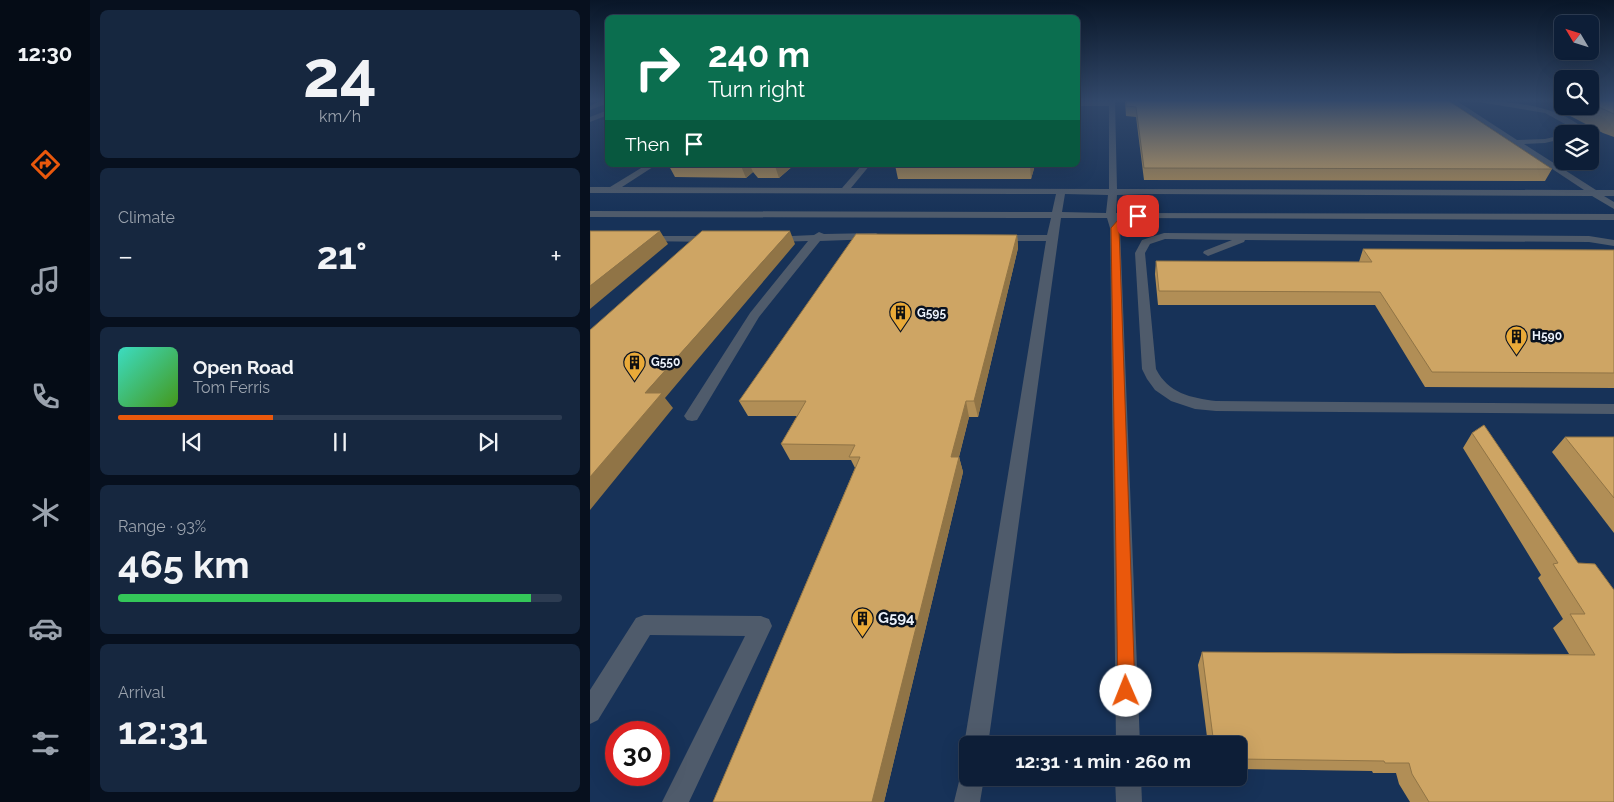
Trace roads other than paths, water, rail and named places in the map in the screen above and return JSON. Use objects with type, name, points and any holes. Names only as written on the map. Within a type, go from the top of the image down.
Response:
[{"type":"street","points":[[1113,138],[1114,176],[1112,192],[1128,736]]},
{"type":"street","points":[[1511,138],[1614,206]]},
{"type":"street","points":[[1516,142],[1554,139]]},
{"type":"street","points":[[612,190],[649,167]]},
{"type":"street","points":[[844,191],[864,167]]},
{"type":"street","points":[[590,190],[1614,193]]},
{"type":"street","points":[[977,736],[1052,238],[1061,192]]},
{"type":"street","points":[[590,214],[1057,215],[1113,221],[1121,221],[1138,216],[1614,217]]},
{"type":"street","points":[[590,223],[602,214]]},
{"type":"street","points":[[692,416],[754,316],[836,215]]},
{"type":"street","points":[[766,239],[882,236]]},
{"type":"street","points":[[1614,243],[1588,239],[1164,236],[1146,242],[1141,249],[1149,369],[1164,392],[1174,398],[1192,404],[1216,406],[1614,409]]},
{"type":"street","points":[[1208,253],[1249,237]]},
{"type":"street","points":[[982,238],[1052,238]]},
{"type":"street","points":[[629,239],[727,239]]},
{"type":"street","points":[[590,712],[644,625],[761,626],[675,802]]},
{"type":"street","points":[[967,802],[970,786]]},
{"type":"street","points":[[1128,786],[1129,802]]},
{"type":"place","name":"G595","points":[[901,332]]},
{"type":"place","name":"H590","points":[[1516,355]]},
{"type":"place","name":"G550","points":[[635,381]]},
{"type":"place","name":"G594","points":[[862,637]]}]
